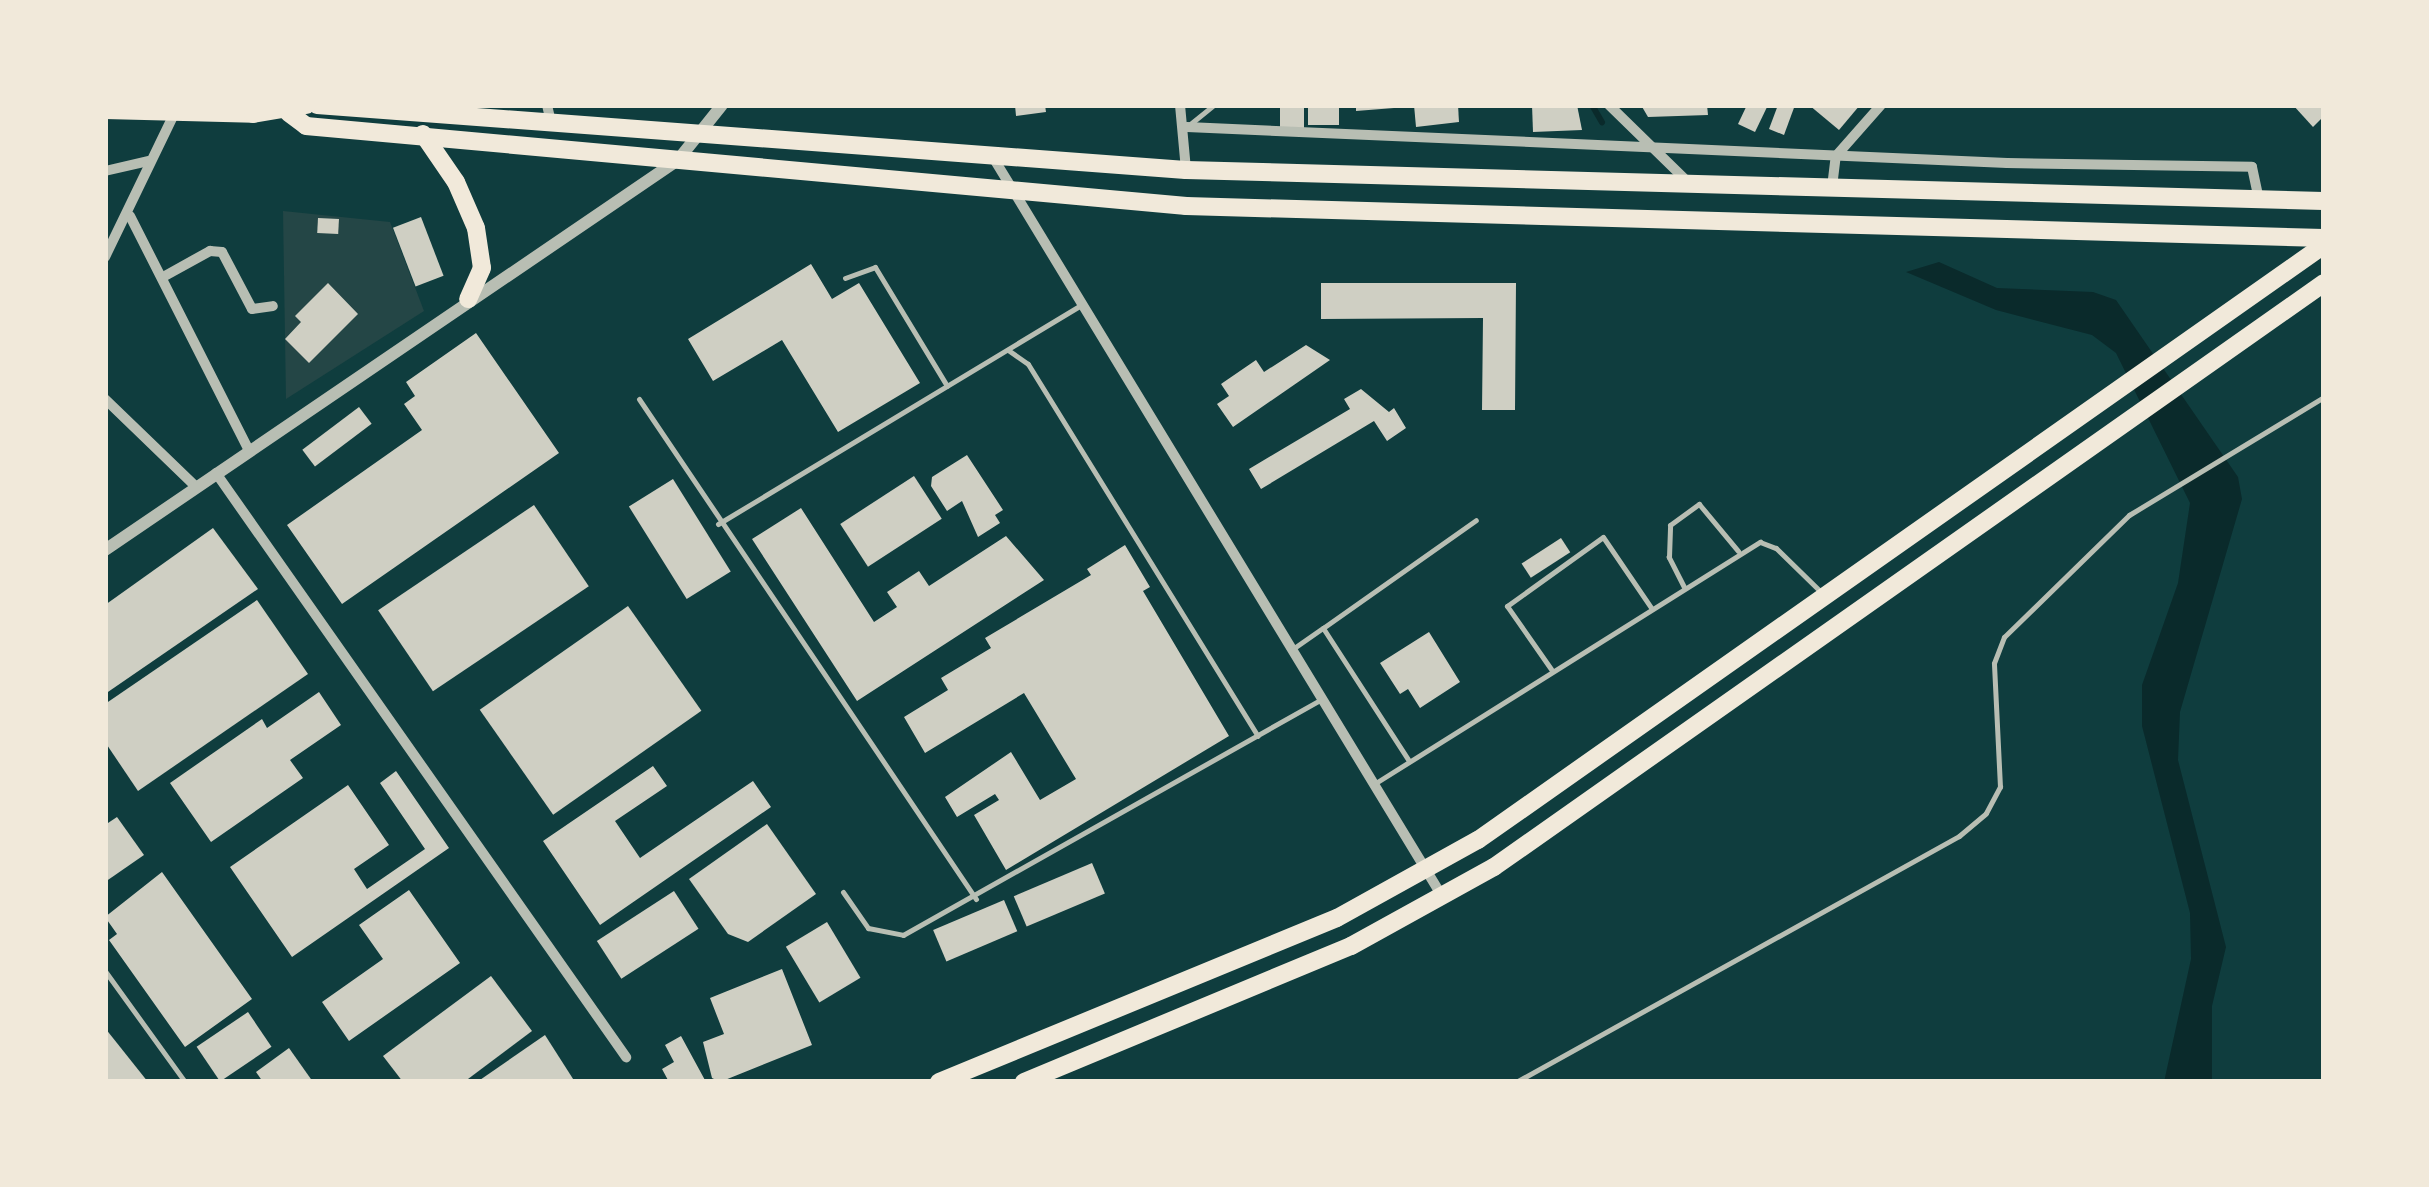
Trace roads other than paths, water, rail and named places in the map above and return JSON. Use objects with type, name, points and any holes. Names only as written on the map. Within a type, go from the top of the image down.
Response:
[{"type":"main road","points":[[317,105],[548,112],[700,132],[994,159],[1186,170],[2324,201]]},
{"type":"main road","points":[[105,110],[301,108],[306,126],[1186,206],[2324,242]]},
{"type":"main road","points":[[423,134],[456,182],[476,228],[482,268],[468,299]]},
{"type":"main road","points":[[939,1082],[1337,918],[1478,840],[1827,597],[2324,242]]},
{"type":"main road","points":[[1024,1082],[1351,946],[1442,896],[1714,716],[2324,284]]},
{"type":"street","points":[[107,545],[678,160],[722,105]]},
{"type":"street","points":[[1180,105],[1187,127],[1186,170]]},
{"type":"street","points":[[1609,105],[1690,184]]},
{"type":"street","points":[[1832,188],[1836,156],[1881,105]]},
{"type":"street","points":[[371,130],[373,106]]},
{"type":"street","points":[[105,257],[130,216],[148,161],[175,112]]},
{"type":"street","points":[[1187,127],[1836,156],[2252,167],[2259,199]]},
{"type":"street","points":[[994,159],[1009,191],[1442,896]]},
{"type":"street","points":[[105,171],[148,161]]},
{"type":"street","points":[[130,216],[249,451]]},
{"type":"street","points":[[163,277],[210,251],[222,252],[252,309],[273,306]]},
{"type":"street","points":[[105,400],[196,488]]},
{"type":"street","points":[[216,474],[626,1057]]},
{"type":"lane","points":[[1187,127],[1214,105]]},
{"type":"lane","points":[[845,278],[875,267],[947,386]]},
{"type":"lane","points":[[718,524],[1081,305]]},
{"type":"lane","points":[[1008,350],[1028,364],[1258,736]]},
{"type":"lane","points":[[1516,1082],[1958,836],[1986,813],[2000,787],[1994,663],[2004,637],[2129,515],[2324,397]]},
{"type":"lane","points":[[639,398],[718,524],[976,900]]},
{"type":"lane","points":[[1684,587],[1669,557],[1670,526],[1699,504],[1738,552]]},
{"type":"lane","points":[[1292,650],[1476,520]]},
{"type":"lane","points":[[1551,668],[1507,606],[1603,537],[1652,609]]},
{"type":"lane","points":[[1374,784],[1551,668],[1760,542],[1776,548],[1827,597]]},
{"type":"lane","points":[[1323,628],[1409,762]]},
{"type":"lane","points":[[844,892],[868,928],[885,935],[903,936],[976,900],[1322,700]]},
{"type":"lane","points":[[105,971],[186,1082]]},
{"type":"waterway","points":[[1592,105],[1602,122]]}]
